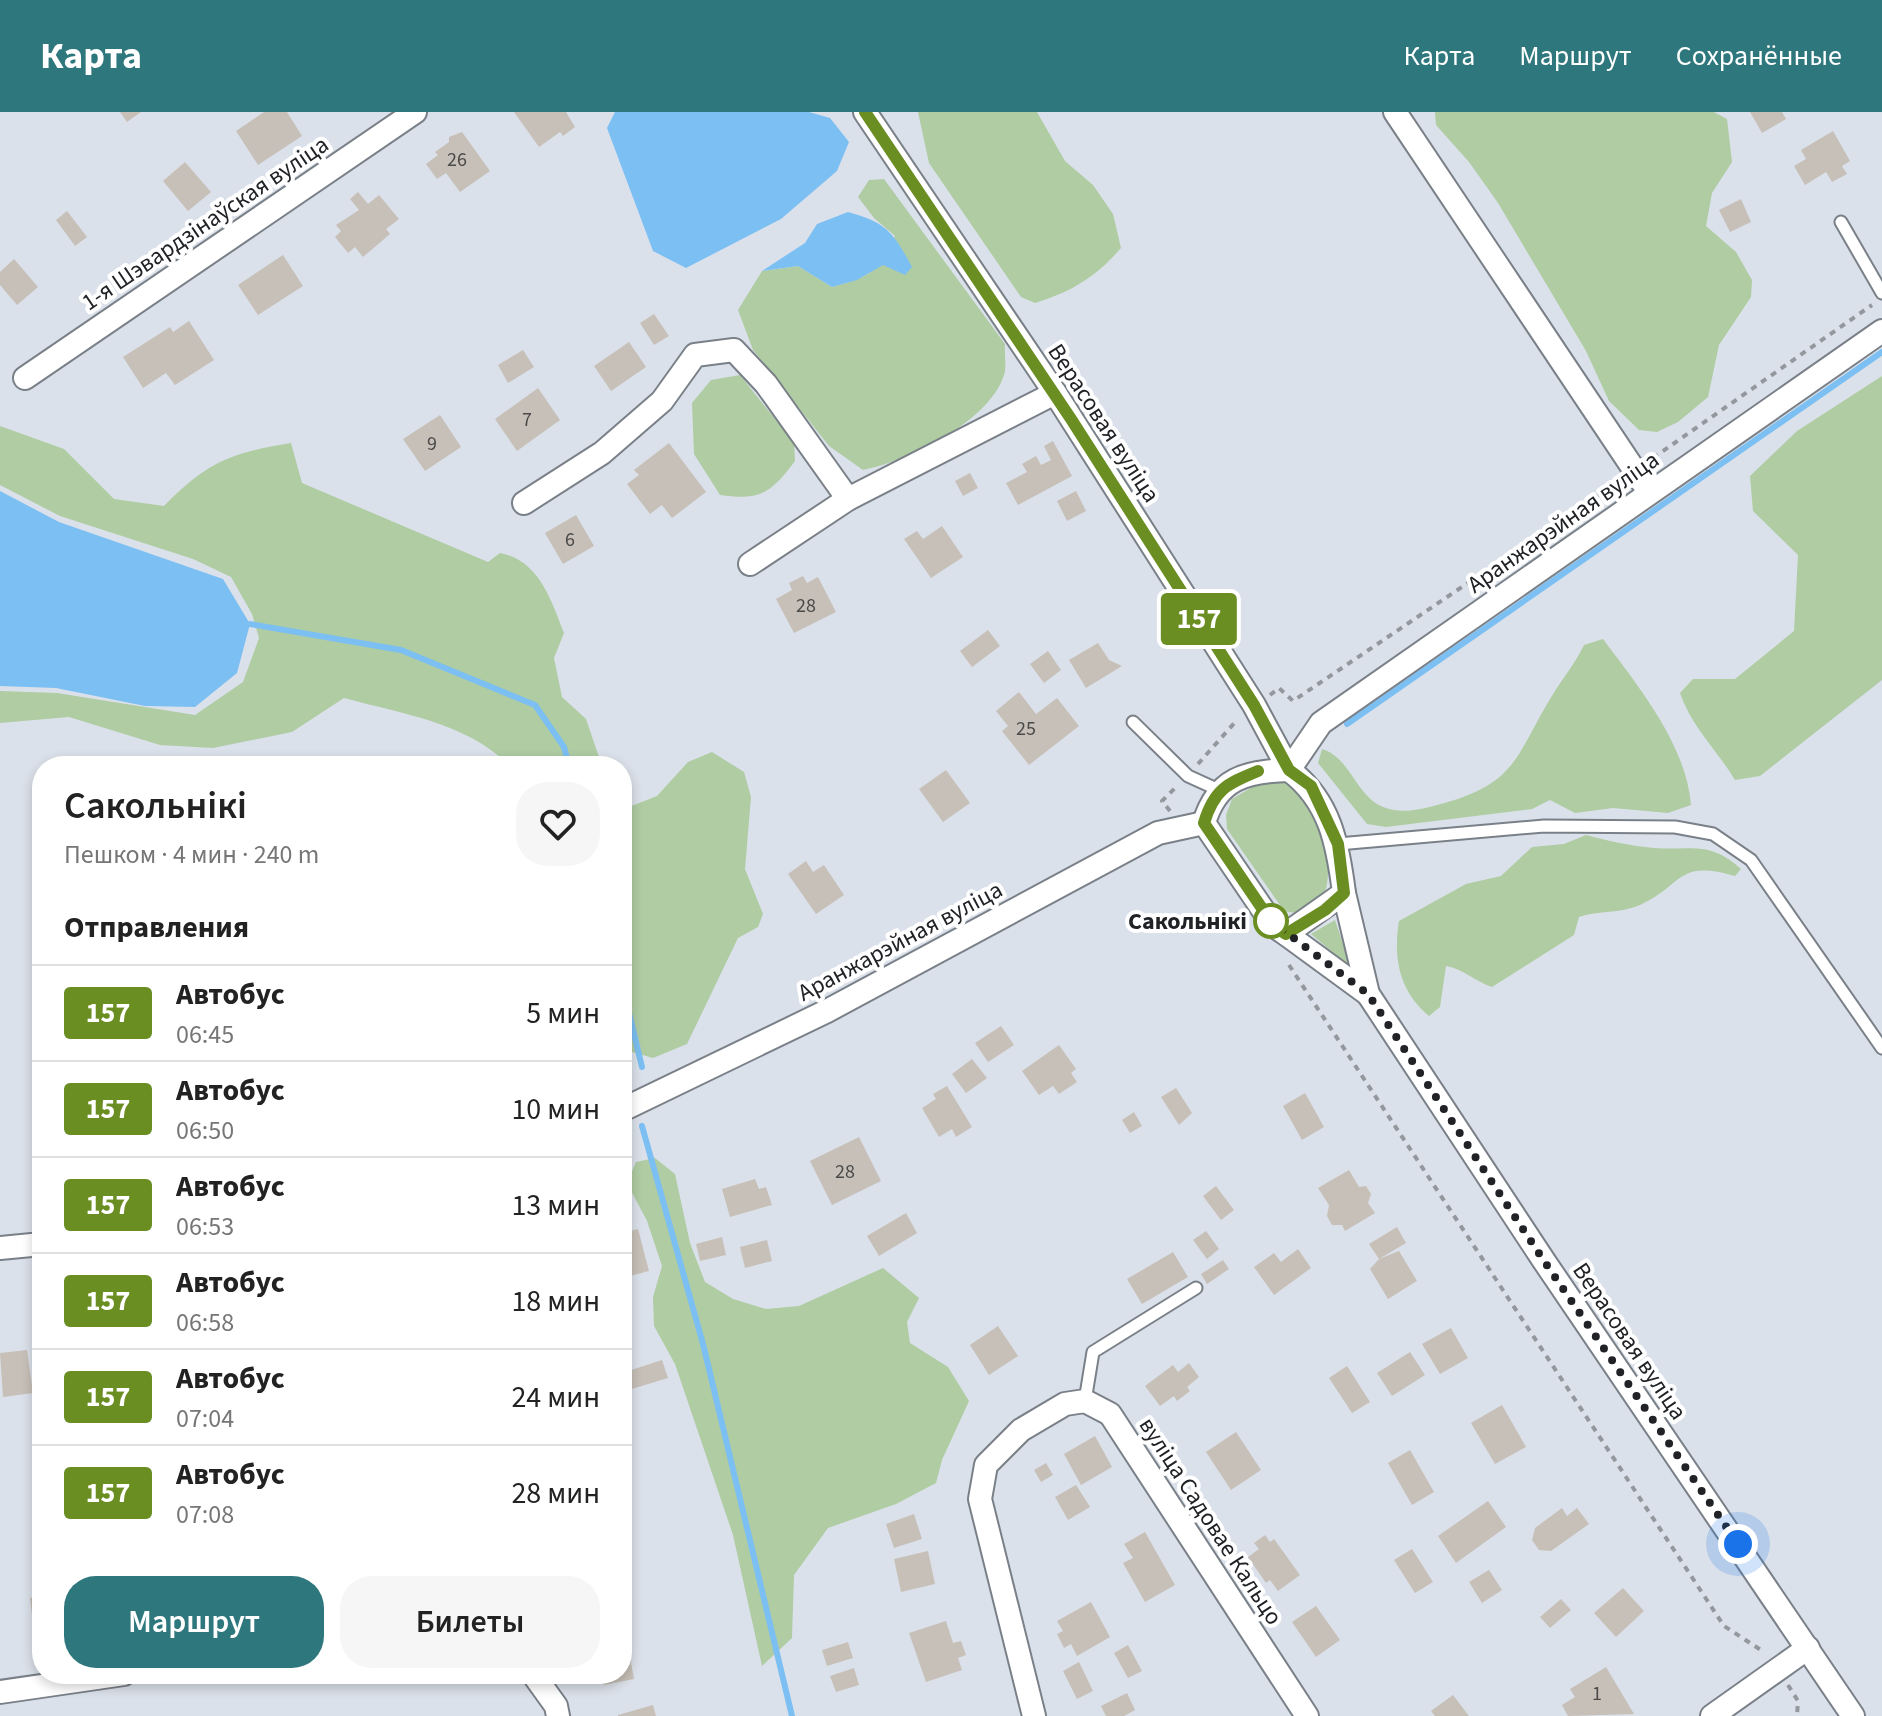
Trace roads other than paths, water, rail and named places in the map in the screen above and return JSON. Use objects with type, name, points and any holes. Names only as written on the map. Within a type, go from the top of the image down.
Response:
[{"type":"street","name":"1-я Шэвардзінаўская вуліца","points":[[25,378],[415,112]]},
{"type":"street","name":"Верасовая вуліца","points":[[865,112],[1055,393],[1254,705],[1289,770],[1311,786],[1338,844],[1344,893],[1368,994],[1544,1261],[1853,1716]]},
{"type":"street","points":[[1395,112],[1649,492]]},
{"type":"street","name":"Аранжарэйная вуліца","points":[[1289,770],[1321,723],[1882,331]]},
{"type":"street","points":[[524,503],[602,453],[662,401],[695,355],[734,350],[766,384],[848,499]]},
{"type":"street","points":[[750,564],[848,499],[1055,393]]},
{"type":"street","points":[[1193,826],[1211,799],[1231,782],[1258,771],[1289,770]]},
{"type":"street","name":"Верасовая вуліца","points":[[1193,826],[1274,926],[1285,945],[1368,994]]},
{"type":"street","name":"Аранжарэйная вуліца","points":[[632,1105],[827,1011],[1158,833],[1193,826]]},
{"type":"street","points":[[1285,945],[1344,893]]},
{"type":"street","points":[[0,1248],[32,1245]]},
{"type":"street","points":[[1034,1716],[980,1499],[986,1465],[1021,1430],[1065,1404],[1085,1401]]},
{"type":"street","name":"вуліца Садовае Кальцо","points":[[1085,1401],[1110,1414],[1307,1716]]},
{"type":"street","points":[[1712,1716],[1808,1648]]},
{"type":"street","points":[[0,1692],[55,1684]]},
{"type":"street","points":[[540,1684],[556,1706],[558,1716]]},
{"type":"lane","points":[[1841,222],[1882,296]]},
{"type":"lane","points":[[1133,722],[1188,776],[1221,791]]},
{"type":"lane","points":[[1338,844],[1544,826],[1675,827],[1713,834],[1751,860],[1882,1048]]},
{"type":"lane","points":[[1085,1401],[1093,1352],[1196,1288]]},
{"type":"water","points":[[615,112],[809,112],[830,118],[849,142],[837,171],[781,219],[686,268],[653,251],[607,128]]},
{"type":"water","points":[[848,212],[872,220],[888,230],[912,267],[905,275],[883,265],[857,280],[832,287],[798,266],[762,271],[805,243],[817,224]]},
{"type":"water","points":[[0,491],[59,522],[223,579],[250,624],[237,673],[195,707],[145,706],[56,688],[0,686]]},
{"type":"waterway","points":[[1347,724],[1882,352]]},
{"type":"waterway","points":[[250,624],[401,650],[535,705],[564,747],[566,756]]},
{"type":"waterway","points":[[632,1026],[642,1067]]},
{"type":"waterway","points":[[642,1126],[703,1344],[792,1716]]},
{"type":"place","name":"Сакольнікі","points":[[1271,921]]}]
